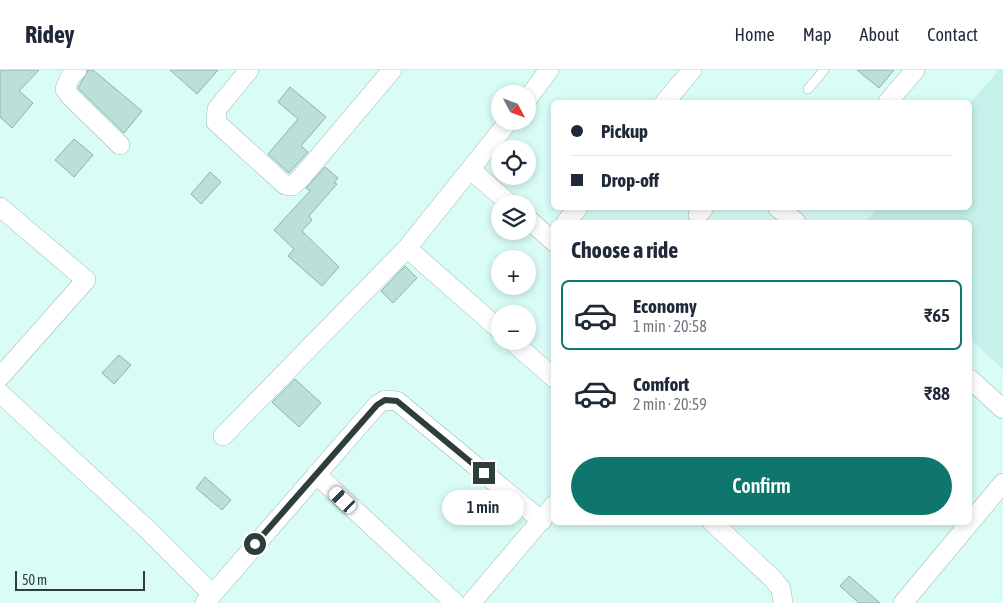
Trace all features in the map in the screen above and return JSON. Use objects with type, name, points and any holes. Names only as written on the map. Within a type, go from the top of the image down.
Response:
[{"type":"street","points":[[77,70],[70,77],[65,88],[70,96],[120,145]]},
{"type":"street","points":[[249,70],[217,109],[216,122],[284,185],[292,186],[392,70]]},
{"type":"street","points":[[536,87],[549,70]]},
{"type":"street","points":[[667,100],[692,70]]},
{"type":"street","points":[[890,100],[916,70]]},
{"type":"street","points":[[223,436],[406,248],[502,130]]},
{"type":"street","points":[[471,170],[500,195]]},
{"type":"street","points":[[0,207],[86,280],[0,377]]},
{"type":"street","points":[[568,220],[576,210]]},
{"type":"street","points":[[536,226],[551,238]]},
{"type":"street","points":[[406,248],[491,322]]},
{"type":"street","points":[[522,350],[551,375]]},
{"type":"street","points":[[972,381],[1003,409]]},
{"type":"street","points":[[0,393],[146,528],[209,599],[377,405],[385,400],[397,401],[542,521]]},
{"type":"street","points":[[316,474],[455,603]]},
{"type":"street","points":[[972,520],[1003,483]]},
{"type":"street","points":[[471,603],[551,509]]},
{"type":"street","points":[[715,525],[773,579],[780,589],[783,603]]},
{"type":"street","points":[[903,603],[968,525]]},
{"type":"lane","points":[[808,89],[824,70]]},
{"type":"shaded area","points":[[999,70],[1003,70],[1003,369],[972,341],[972,220],[867,220],[876,210],[972,210],[972,101]]},
{"type":"building","points":[[0,70],[39,70],[19,91],[33,103],[12,128],[0,117]]},
{"type":"building","points":[[88,70],[93,70],[142,111],[124,133],[78,88]]},
{"type":"building","points":[[170,70],[218,70],[197,94]]},
{"type":"building","points":[[857,70],[894,70],[879,88]]},
{"type":"building","points":[[290,87],[326,117],[301,146],[308,152],[289,173],[268,154],[298,119],[278,102]]},
{"type":"building","points":[[74,139],[93,155],[74,177],[55,160]]},
{"type":"building","points":[[325,167],[338,178],[334,183],[337,184],[309,216],[312,220],[302,231],[339,267],[322,286],[288,256],[294,249],[274,230],[310,191],[306,188]]},
{"type":"building","points":[[210,172],[221,182],[201,204],[191,194]]},
{"type":"building","points":[[405,266],[417,278],[393,303],[381,291]]},
{"type":"building","points":[[119,355],[131,365],[114,384],[102,373]]},
{"type":"building","points":[[295,379],[321,403],[299,427],[272,402]]},
{"type":"building","points":[[205,477],[231,500],[222,510],[196,488]]},
{"type":"building","points":[[849,576],[880,603],[859,603],[840,586]]},
{"type":"route","points":[[255,544],[377,405],[385,400],[397,401],[484,473]]}]
